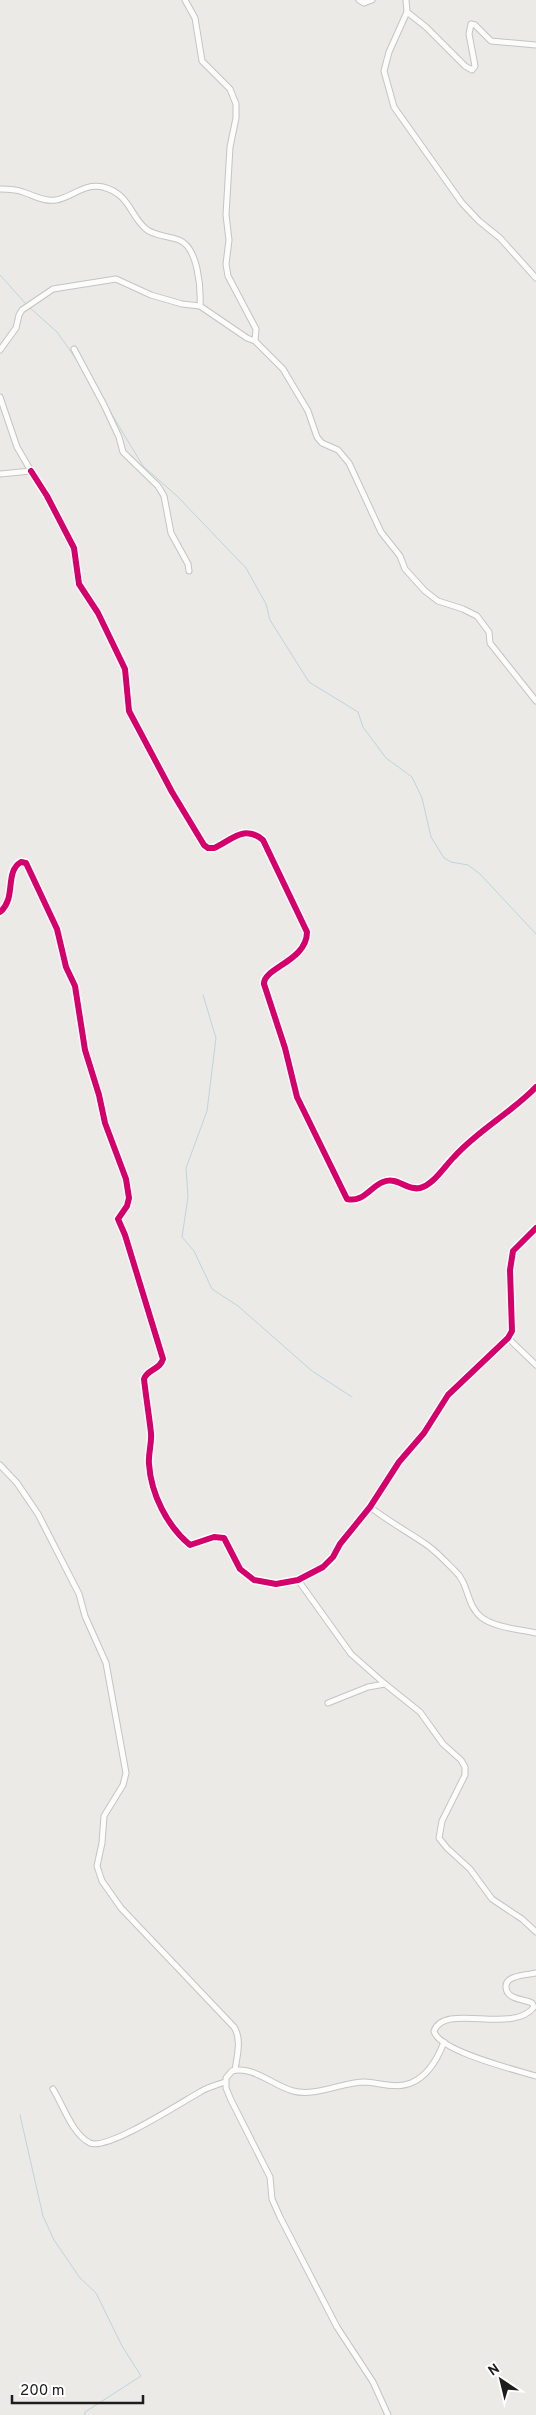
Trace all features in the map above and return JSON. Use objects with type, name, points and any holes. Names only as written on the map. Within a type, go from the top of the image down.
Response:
[{"type":"street","points":[[185,0],[195,18],[202,61],[230,89],[236,104],[236,118],[230,147],[226,215],[229,240],[226,264],[228,276],[256,329],[255,341]]},
{"type":"street","points":[[359,0],[364,3],[372,0]]},
{"type":"street","points":[[406,0],[407,12],[389,52],[384,71],[394,107],[462,203],[479,221],[500,238],[536,278]]},
{"type":"street","points":[[407,12],[472,70],[475,66],[469,34],[471,24],[475,25],[491,40],[536,45]]},
{"type":"street","points":[[0,189],[13,190],[51,201],[64,198],[84,187],[102,187],[114,192],[128,205],[147,230],[180,240],[187,246],[200,281],[200,306]]},
{"type":"street","points":[[0,350],[16,328],[18,315],[22,310],[53,289],[116,279],[150,296],[182,304],[200,306],[247,338],[255,341],[282,369],[308,411],[317,437],[322,443],[338,450],[349,462],[381,532],[400,556],[405,568],[434,599],[468,610],[477,616],[489,632],[490,643],[536,701]]},
{"type":"street","points":[[74,349],[104,405],[119,438],[123,452],[158,486],[164,496],[171,533],[188,564],[189,571]]},
{"type":"street","points":[[0,397],[17,446],[47,496],[74,548],[79,584],[98,613],[125,669],[129,710],[172,792],[208,848],[214,848],[248,831],[255,833],[263,840],[307,932],[306,940],[300,951],[288,962],[266,976],[264,984],[285,1048],[296,1097],[347,1199],[353,1200],[362,1197],[383,1182],[394,1180],[410,1188],[419,1188],[428,1184],[469,1140],[536,1088]]},
{"type":"street","points":[[0,474],[31,471]]},
{"type":"street","points":[[0,912],[9,901],[12,876],[16,867],[21,862],[26,863],[32,872],[48,913],[57,929],[66,968],[75,986],[85,1050],[99,1095],[105,1123],[126,1179],[129,1198],[127,1206],[118,1219],[162,1353],[160,1366],[146,1374],[144,1379],[151,1435],[149,1463],[151,1476],[173,1530],[190,1545],[214,1537],[224,1538],[240,1569],[254,1580],[276,1584],[298,1580],[329,1562],[340,1544],[370,1507],[399,1462],[424,1433],[448,1395],[508,1338],[512,1331],[509,1280],[513,1251],[536,1228]]},
{"type":"street","points":[[508,1338],[536,1365]]},
{"type":"street","points":[[0,1466],[17,1482],[38,1514],[74,1582],[85,1616],[106,1663],[126,1773],[123,1785],[104,1816],[98,1872],[109,1893],[121,1908],[234,2027],[238,2038],[235,2070]]},
{"type":"street","points":[[370,1507],[391,1523],[429,1546],[455,1571],[463,1581],[469,1601],[481,1617],[502,1626],[536,1632]]},
{"type":"street","points":[[298,1580],[351,1654],[384,1684],[420,1712],[443,1744],[461,1760],[465,1767],[463,1780],[442,1821],[439,1834],[441,1841],[470,1870],[492,1899],[522,1919],[536,1932]]},
{"type":"street","points":[[328,1703],[364,1688],[384,1684]]},
{"type":"street","points":[[536,1973],[508,1980],[506,1986],[507,1992],[512,1996],[532,2003],[534,2006],[530,2011],[505,2019],[445,2019],[436,2025],[434,2030],[436,2036],[444,2042],[484,2061],[536,2076]]},
{"type":"street","points":[[388,2415],[373,2382],[337,2327],[280,2217],[272,2199],[270,2177],[231,2100],[225,2082],[228,2073],[235,2070],[252,2073],[288,2090],[300,2092],[363,2082],[404,2085],[423,2075],[438,2056],[444,2042]]},
{"type":"street","points":[[53,2089],[78,2131],[87,2141],[96,2144],[126,2133],[201,2091],[225,2082]]},
{"type":"waterway","points":[[0,275],[26,304]]},
{"type":"waterway","points":[[29,307],[57,332],[79,363]]},
{"type":"waterway","points":[[108,408],[143,466],[177,496],[246,568],[266,604],[270,620],[309,682],[358,712],[363,727],[386,758],[412,777],[422,798],[431,837],[444,858],[451,862],[468,865],[480,874],[536,934]]},
{"type":"waterway","points":[[203,995],[216,1038],[207,1111],[186,1168],[188,1197],[182,1237],[194,1251],[212,1289],[238,1306],[312,1371],[352,1397]]},
{"type":"waterway","points":[[20,2115],[43,2216],[54,2240],[80,2278],[96,2293],[122,2346],[141,2376],[85,2412],[85,2415]]},
{"type":"cycle path","points":[[31,471],[47,496],[74,548],[79,584],[98,613],[125,669],[129,711],[172,792],[204,845],[208,848],[214,848],[244,833],[256,835],[263,840],[307,932],[305,942],[300,950],[270,973],[264,984],[285,1048],[297,1097],[347,1199],[358,1199],[378,1184],[388,1181],[398,1182],[415,1188],[425,1186],[434,1180],[473,1138],[536,1087]]},
{"type":"cycle path","points":[[0,912],[8,900],[11,879],[16,866],[21,862],[26,863],[57,929],[66,967],[75,986],[85,1050],[99,1095],[105,1123],[126,1179],[129,1198],[127,1206],[118,1219],[125,1235],[163,1359],[144,1379],[151,1433],[150,1475],[157,1498],[167,1519],[190,1545],[214,1537],[224,1538],[240,1569],[254,1580],[276,1584],[298,1580],[323,1567],[333,1557],[340,1544],[370,1507],[399,1462],[424,1433],[448,1395],[508,1338],[512,1331],[510,1270],[513,1251],[536,1228]]}]
